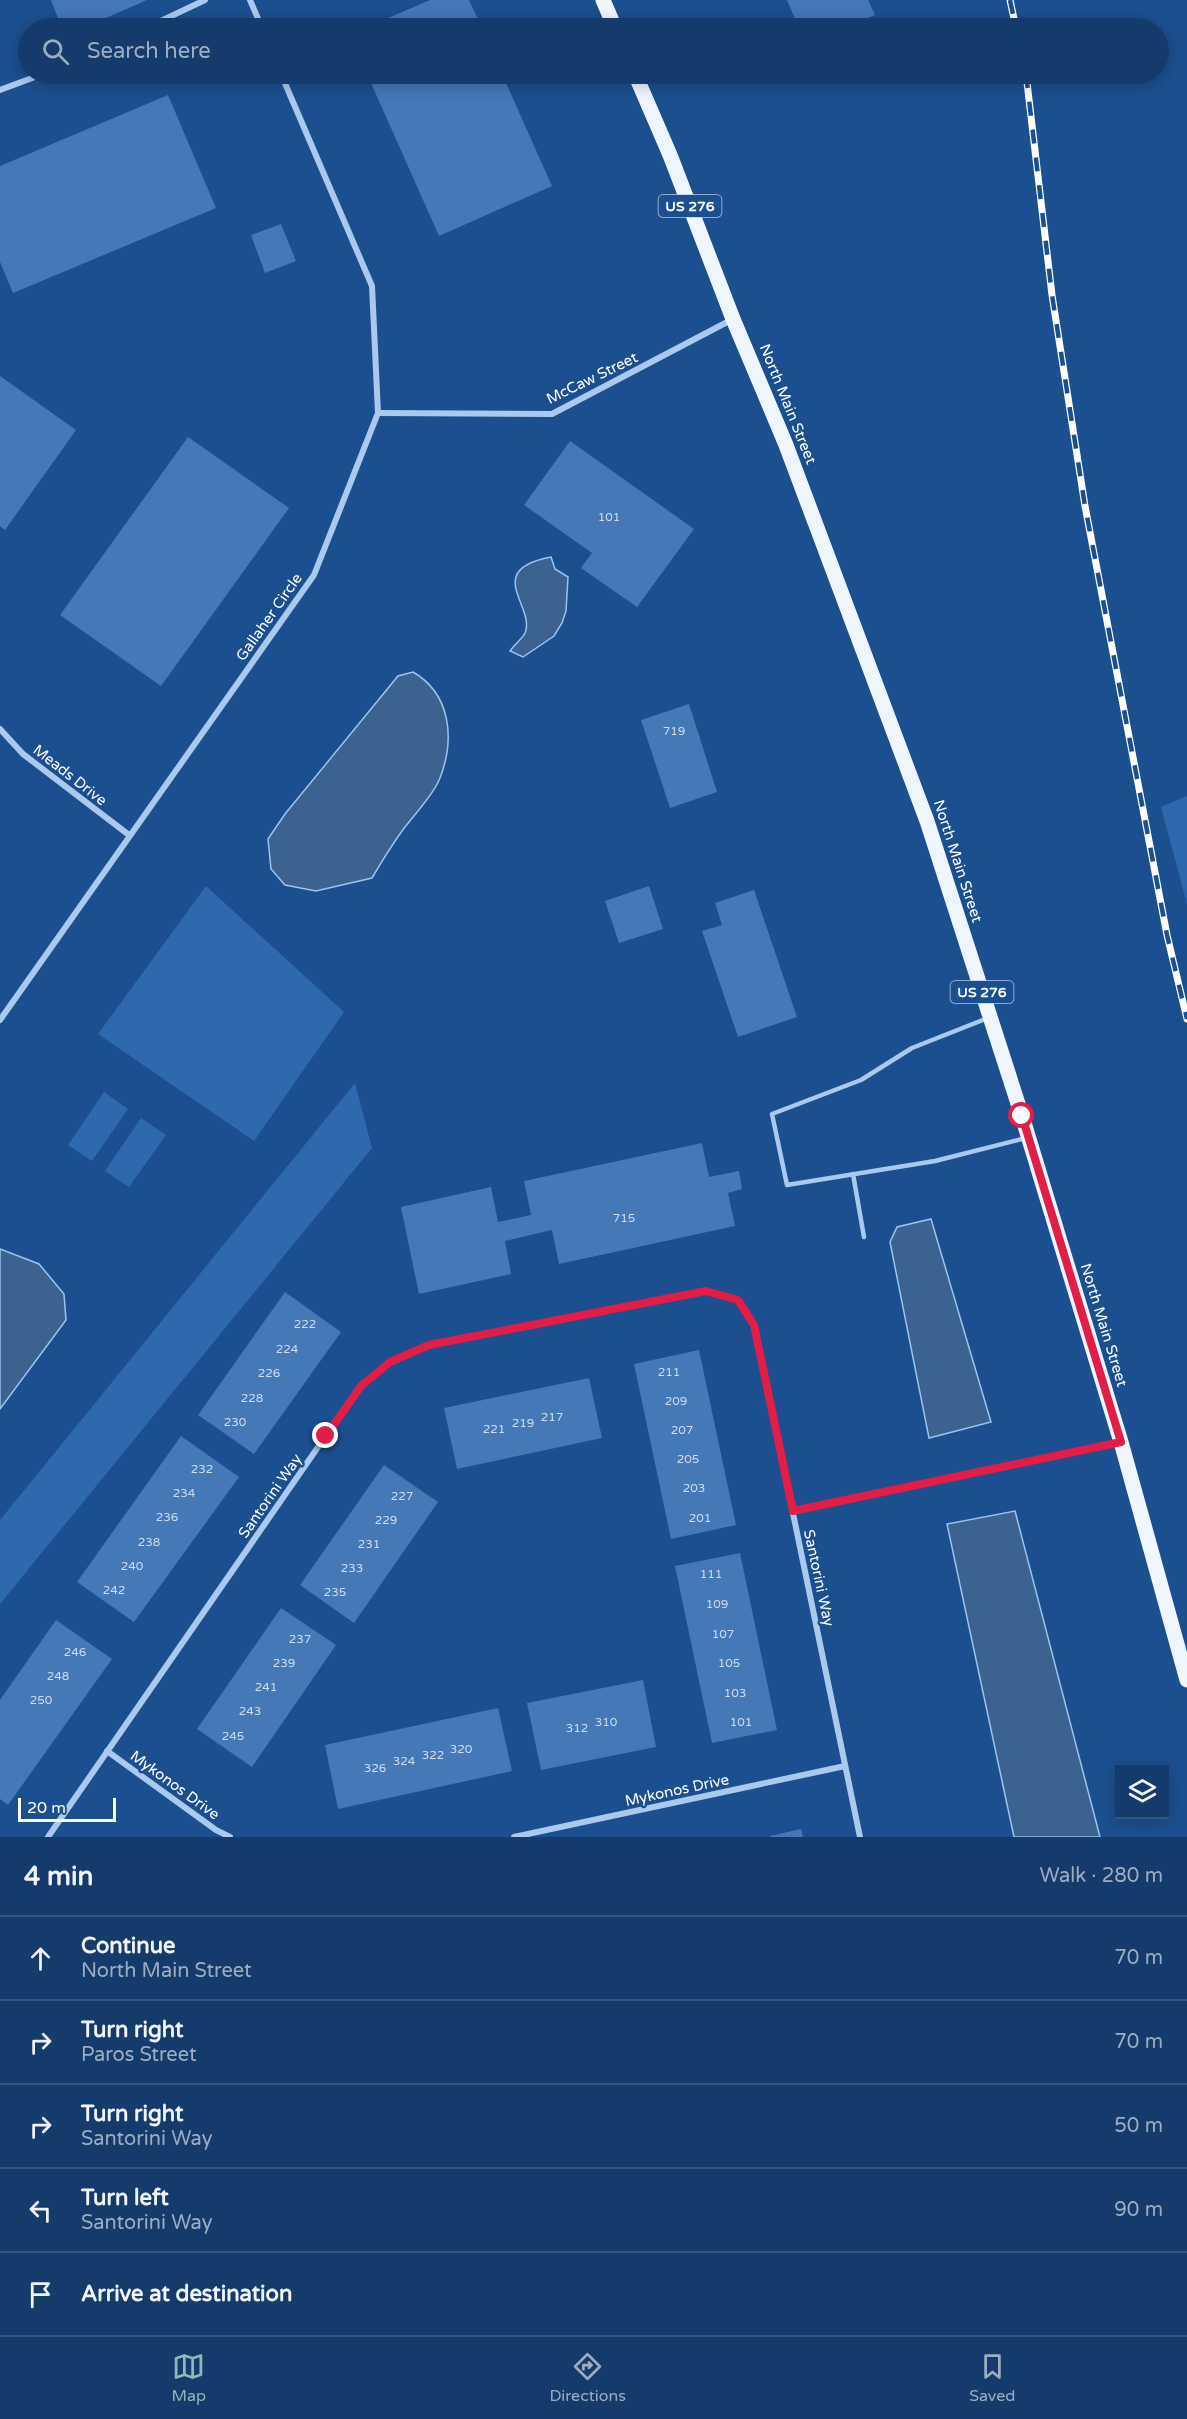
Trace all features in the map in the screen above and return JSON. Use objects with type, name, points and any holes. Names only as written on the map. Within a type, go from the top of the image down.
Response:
[{"type":"main road","points":[[603,0],[611,18]]},
{"type":"main road","name":"North Main Street","points":[[639,84],[786,445],[927,821],[1029,1138],[1121,1442],[1187,1680]]},
{"type":"street","points":[[167,18],[205,0]]},
{"type":"street","points":[[250,0],[258,18]]},
{"type":"street","points":[[0,90],[18,83]]},
{"type":"street","name":"Gallaher Circle","points":[[0,1020],[314,575],[378,413],[372,286],[285,84]]},
{"type":"street","name":"McCaw Street","points":[[378,413],[552,414],[733,319]]},
{"type":"street","name":"Meads Drive","points":[[0,729],[23,754],[129,835]]},
{"type":"street","name":"Santorini Way","points":[[48,1837],[361,1386],[390,1362],[429,1345],[706,1291],[738,1300],[754,1325],[860,1837]]},
{"type":"street","points":[[793,1511],[1121,1442]]},
{"type":"street","name":"Mykonos Drive","points":[[107,1751],[216,1830],[230,1837]]},
{"type":"street","name":"Mykonos Drive","points":[[514,1837],[845,1766]]},
{"type":"lane","points":[[990,1017],[912,1048],[861,1080],[772,1114],[787,1185],[935,1161],[1029,1138]]},
{"type":"lane","points":[[853,1174],[864,1237]]},
{"type":"shaded area","points":[[551,557],[555,569],[568,577],[566,611],[554,636],[523,657],[510,651],[525,633],[526,623],[515,580],[519,571],[531,563]]},
{"type":"shaded area","points":[[413,672],[426,681],[435,692],[446,719],[448,733],[445,763],[433,791],[401,833],[372,878],[316,891],[285,885],[271,869],[268,839],[285,814],[398,676]]},
{"type":"shaded area","points":[[1187,796],[1187,904],[1161,807]]},
{"type":"shaded area","points":[[206,886],[344,1012],[254,1141],[98,1034]]},
{"type":"shaded area","points":[[355,1083],[372,1148],[0,1604],[0,1520]]},
{"type":"shaded area","points":[[104,1092],[128,1109],[92,1161],[68,1145]]},
{"type":"shaded area","points":[[141,1118],[166,1135],[129,1187],[105,1171]]},
{"type":"shaded area","points":[[931,1219],[991,1422],[929,1438],[890,1242],[897,1227]]},
{"type":"shaded area","points":[[0,1249],[39,1264],[64,1294],[66,1320],[0,1409]]},
{"type":"shaded area","points":[[1015,1511],[1100,1837],[1014,1837],[947,1524]]},
{"type":"building","points":[[51,0],[147,0],[106,18],[58,18]]},
{"type":"building","points":[[430,0],[469,0],[477,18],[388,18]]},
{"type":"building","points":[[787,0],[868,0],[875,15],[868,18],[795,18]]},
{"type":"building","points":[[371,84],[506,84],[552,186],[439,236]]},
{"type":"building","points":[[168,95],[216,208],[13,293],[0,262],[0,166]]},
{"type":"building","points":[[281,224],[296,261],[265,273],[251,235]]},
{"type":"building","points":[[0,376],[76,430],[5,530],[0,526]]},
{"type":"building","points":[[188,437],[289,508],[161,686],[60,615]]},
{"type":"building","points":[[570,441],[694,529],[637,607],[581,568],[592,553],[524,505]]},
{"type":"building","points":[[689,704],[717,792],[670,808],[641,720]]},
{"type":"building","points":[[649,886],[663,929],[619,943],[605,901]]},
{"type":"building","points":[[754,890],[797,1017],[738,1037],[702,931],[722,925],[715,903]]},
{"type":"building","points":[[702,1143],[709,1177],[739,1171],[742,1189],[728,1193],[735,1226],[559,1264],[552,1230],[505,1241],[511,1274],[419,1294],[401,1207],[491,1187],[498,1222],[531,1215],[524,1181]]},
{"type":"building","points":[[285,1292],[341,1332],[254,1454],[198,1415]]},
{"type":"building","points":[[699,1350],[736,1525],[671,1539],[634,1364]]},
{"type":"building","points":[[589,1378],[602,1438],[457,1469],[444,1408]]},
{"type":"building","points":[[181,1436],[239,1477],[134,1622],[77,1582]]},
{"type":"building","points":[[384,1465],[438,1502],[354,1623],[300,1585]]},
{"type":"building","points":[[740,1553],[777,1730],[712,1743],[675,1566]]},
{"type":"building","points":[[281,1608],[336,1645],[252,1767],[197,1729]]},
{"type":"building","points":[[56,1620],[112,1659],[8,1805],[0,1799],[0,1700]]},
{"type":"building","points":[[643,1680],[656,1747],[541,1770],[527,1703]]},
{"type":"building","points":[[498,1708],[512,1771],[338,1809],[325,1745]]},
{"type":"building","points":[[801,1829],[803,1837],[770,1837],[770,1836]]},
{"type":"railway","points":[[1010,0],[1014,18]]},
{"type":"railway","points":[[1027,84],[1052,295],[1085,506],[1167,935],[1187,1019]]},
{"type":"route","points":[[326,1436],[361,1386],[390,1362],[429,1345],[706,1291],[738,1300],[754,1325],[793,1511],[1121,1442],[1022,1116]]}]
